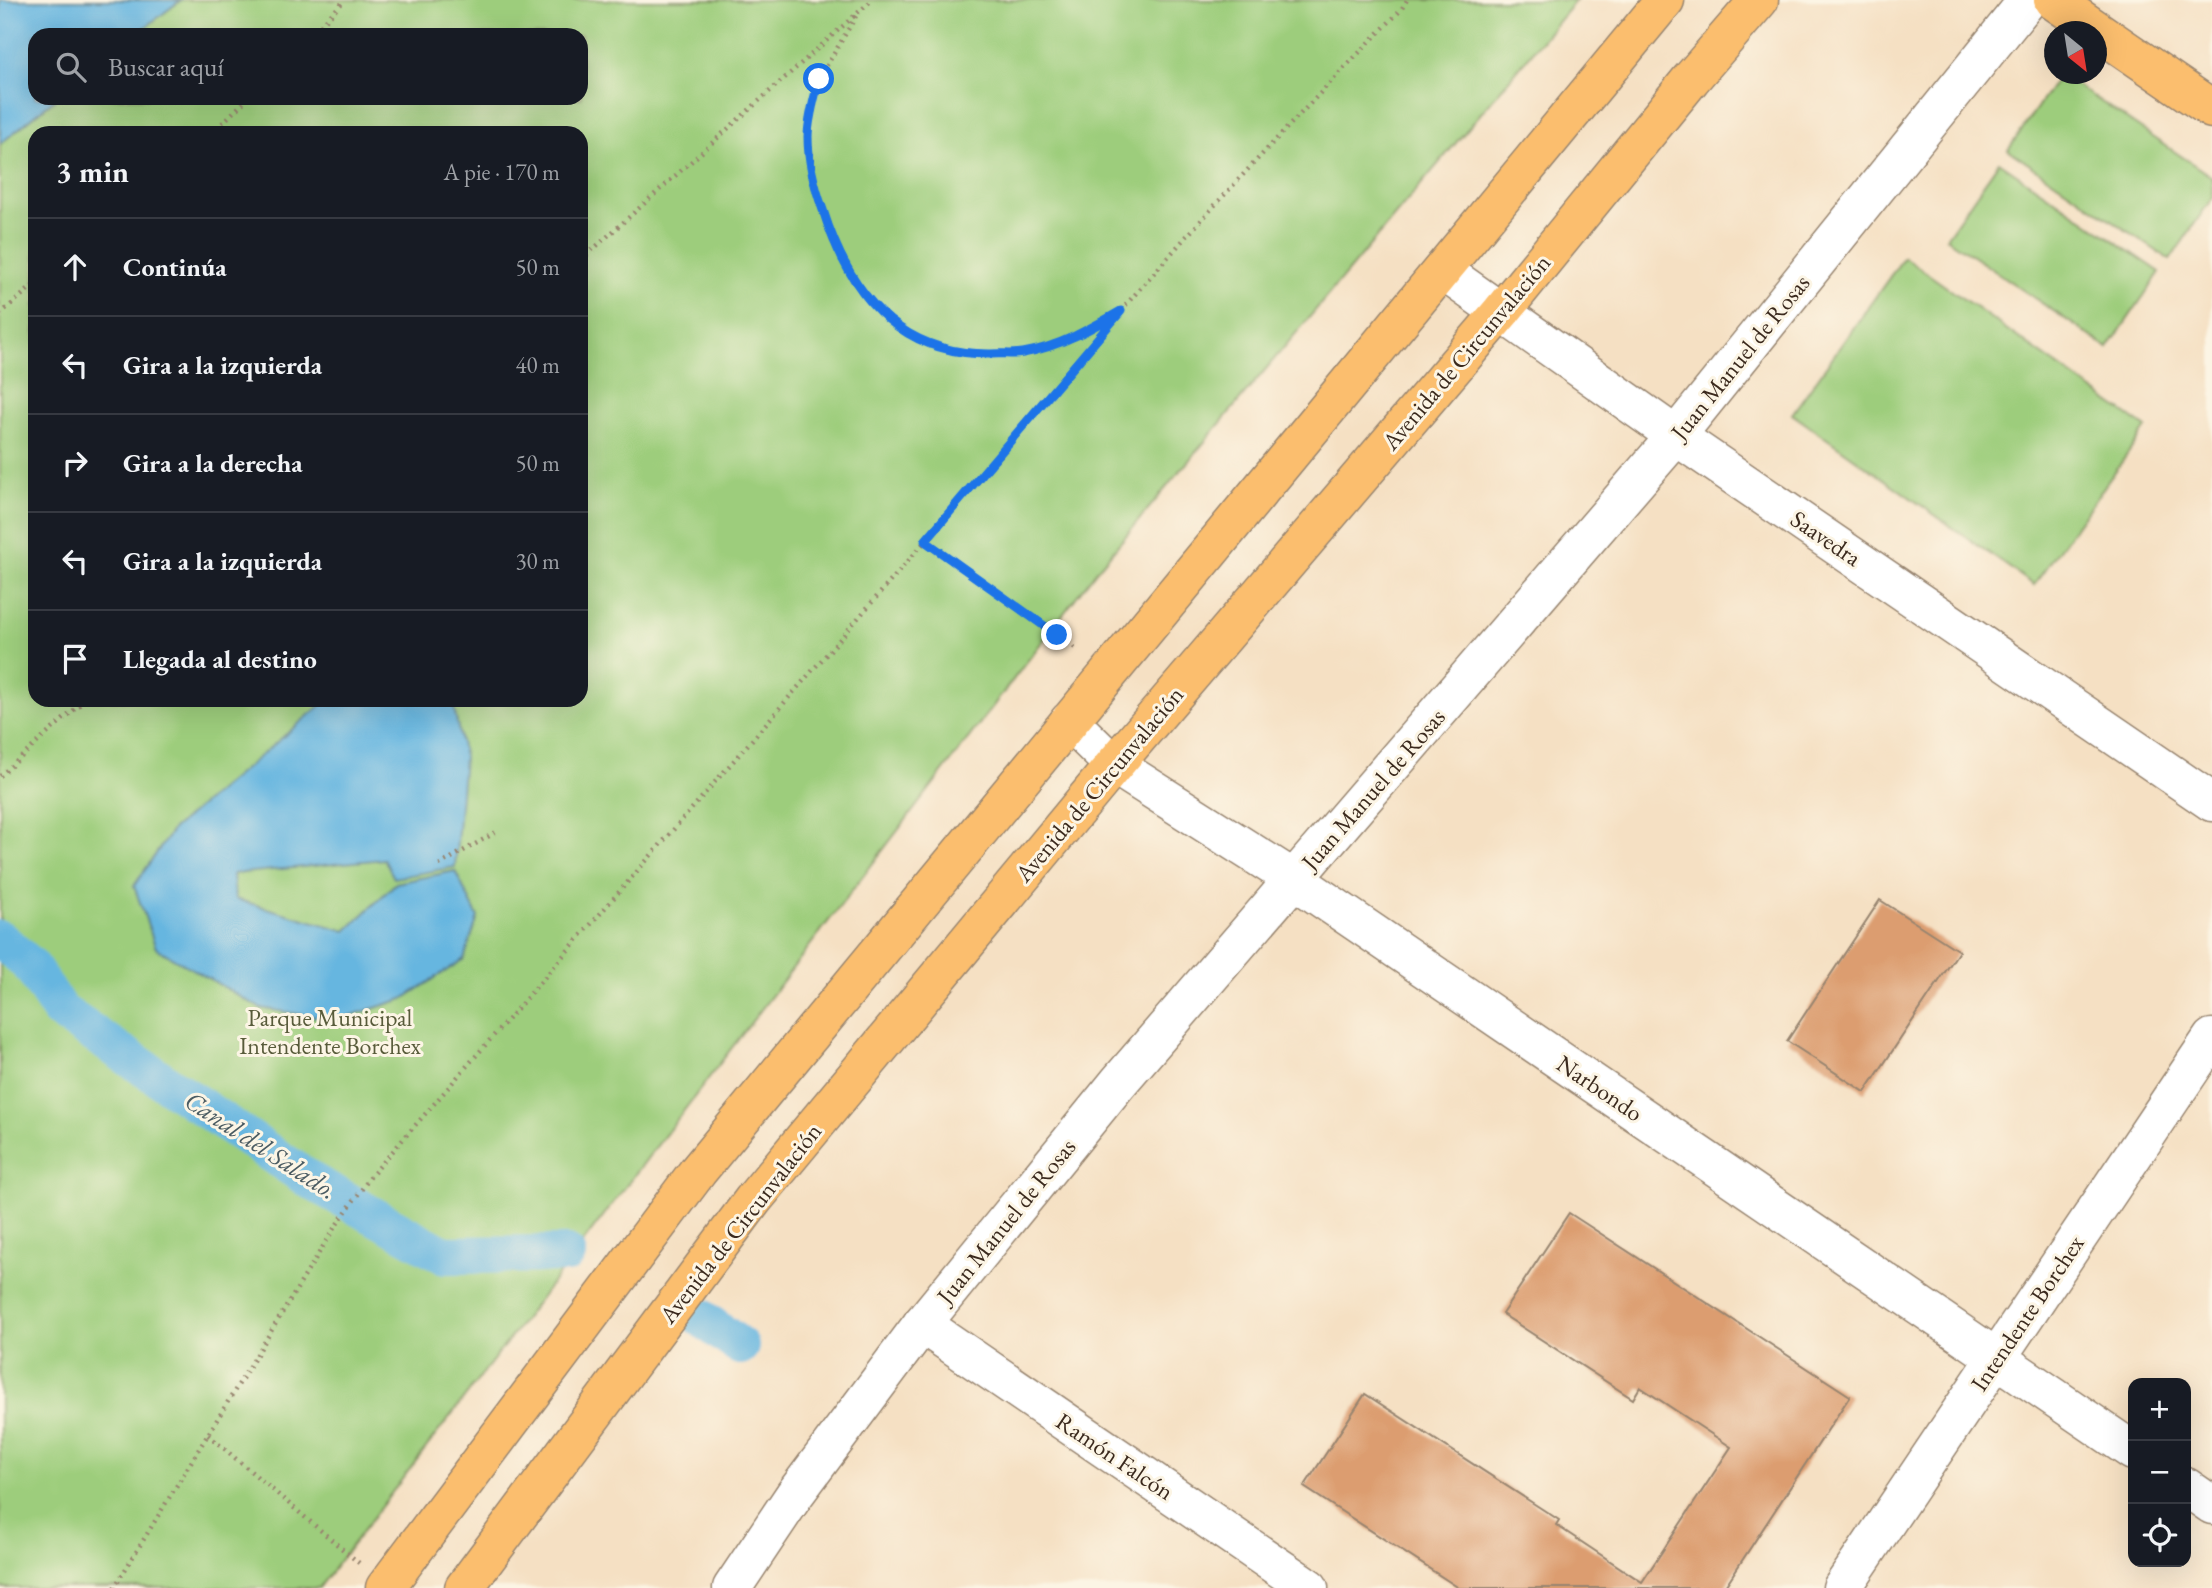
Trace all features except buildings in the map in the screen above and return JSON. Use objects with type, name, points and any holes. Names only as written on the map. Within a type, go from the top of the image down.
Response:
[{"type":"main road","points":[[373,1576],[698,1171],[1665,0]]},
{"type":"main road","name":"Avenida de Circunvalación","points":[[464,1588],[753,1200],[1114,765],[1501,312],[1759,0]]},
{"type":"main road","points":[[2053,0],[2212,109]]},
{"type":"street","name":"Juan Manuel de Rosas","points":[[732,1588],[795,1494],[922,1324],[1118,1083],[1676,436],[2028,0]]},
{"type":"street","name":"Saavedra","points":[[1443,271],[1676,436],[2212,802]]},
{"type":"street","name":"Narbondo","points":[[1069,721],[1114,765],[1295,880],[2128,1448]]},
{"type":"street","name":"Intendente Borchex","points":[[1842,1588],[2212,1038]]},
{"type":"street","name":"Ramón Falcón","points":[[922,1324],[1309,1588]]},
{"type":"street","points":[[2191,1490],[2212,1505]]},
{"type":"path","points":[[318,28],[345,0]]},
{"type":"path","points":[[588,254],[872,0]]},
{"type":"path","points":[[114,1588],[332,1230],[371,1176],[925,541],[1121,311],[1294,118],[1408,0]]},
{"type":"path","points":[[856,16],[819,79],[808,136],[816,188],[832,240],[866,297],[891,323],[928,345],[968,354],[1022,353],[1071,339],[1121,311]]},
{"type":"path","points":[[219,126],[241,105]]},
{"type":"path","points":[[0,314],[28,290]]},
{"type":"path","points":[[925,541],[1057,635]]},
{"type":"path","points":[[0,776],[77,707]]},
{"type":"path","points":[[439,865],[498,831]]},
{"type":"path","points":[[208,1435],[373,1576]]},
{"type":"green space","name":"Parque Municipal Intendente Borchex","points":[[181,0],[1576,0],[1097,570],[319,1588],[0,1588],[0,144],[47,105],[588,105],[588,28],[144,28]]},
{"type":"green space","points":[[2053,84],[2075,84],[2212,177],[2212,198],[2170,260],[2008,150]]},
{"type":"green space","points":[[1999,162],[2160,272],[2108,348],[1946,238]]},
{"type":"green space","points":[[1904,257],[2146,428],[2034,585],[1792,414]]},
{"type":"water","points":[[0,0],[181,0],[144,28],[28,28],[28,105],[47,105],[0,144]]},
{"type":"water","points":[[319,707],[454,707],[464,757],[455,867],[394,878],[384,859],[233,874],[235,899],[346,931],[396,883],[455,871],[478,917],[464,959],[403,999],[337,1020],[260,1008],[156,948],[134,886],[173,829]]},
{"type":"waterway","name":"Canal del Salado.","points":[[0,939],[31,966],[60,1011],[313,1182],[444,1255],[567,1254]]},
{"type":"waterway","name":"Canal del Salado.","points":[[700,1317],[740,1346]]},
{"type":"route","points":[[819,79],[808,136],[816,188],[832,240],[866,297],[891,323],[928,345],[968,354],[1022,353],[1071,339],[1121,311],[925,541],[1057,635]]}]
